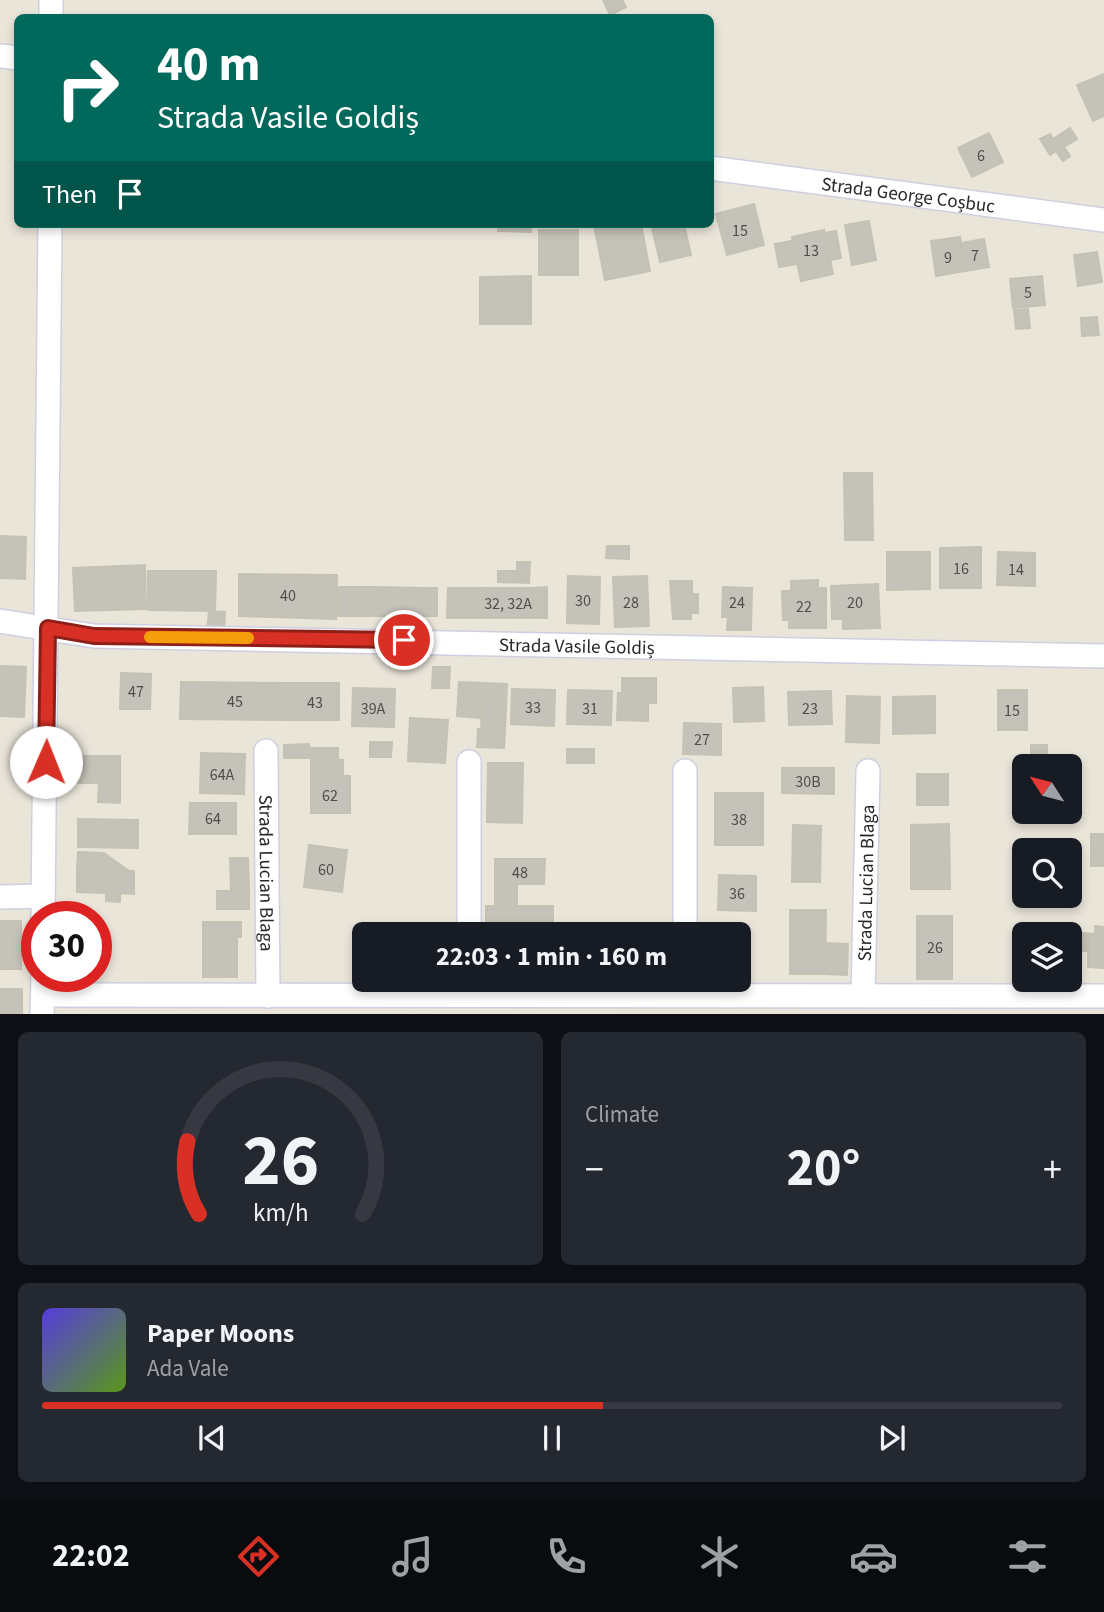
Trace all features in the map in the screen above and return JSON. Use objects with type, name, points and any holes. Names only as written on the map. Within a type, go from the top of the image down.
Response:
[{"type":"street","name":"Strada George Coșbuc","points":[[714,169],[1104,220]]},
{"type":"street","points":[[43,901],[48,628],[50,228]]},
{"type":"street","name":"Strada Vasile Goldiș","points":[[0,621],[94,636],[1104,656]]},
{"type":"street","name":"Strada Lucian Blaga","points":[[266,751],[268,996]]},
{"type":"street","points":[[469,762],[469,922]]},
{"type":"street","points":[[685,771],[685,922]]},
{"type":"street","name":"Strada Lucian Blaga","points":[[863,995],[868,771]]},
{"type":"street","points":[[0,897],[21,902]]},
{"type":"street","points":[[751,991],[863,995],[1104,996]]},
{"type":"street","points":[[42,995],[268,996],[368,992]]},
{"type":"building","points":[[603,0],[622,0],[626,7],[610,14]]},
{"type":"building","points":[[1104,74],[1104,116],[1093,121],[1077,85]]},
{"type":"building","points":[[1070,128],[1077,139],[1064,147],[1070,156],[1063,161],[1056,151],[1050,155],[1040,139],[1050,134],[1053,139]]},
{"type":"building","points":[[989,133],[1003,162],[972,177],[958,148]]},
{"type":"building","points":[[754,204],[764,245],[727,255],[716,214]]},
{"type":"building","points":[[869,221],[876,260],[852,265],[845,225]]},
{"type":"building","points":[[498,228],[531,228],[531,232],[498,231]]},
{"type":"building","points":[[595,228],[642,228],[650,271],[605,280]]},
{"type":"building","points":[[652,228],[685,228],[691,255],[660,262]]},
{"type":"building","points":[[539,230],[578,230],[578,275],[539,275]]},
{"type":"building","points":[[824,230],[833,274],[801,281],[792,237]]},
{"type":"building","points":[[836,231],[841,258],[830,260],[824,233]]},
{"type":"building","points":[[960,237],[965,271],[936,276],[931,241]]},
{"type":"building","points":[[984,239],[989,267],[965,271],[961,243]]},
{"type":"building","points":[[792,241],[797,264],[779,267],[775,244]]},
{"type":"building","points":[[1097,252],[1102,282],[1078,286],[1074,255]]},
{"type":"building","points":[[531,276],[531,324],[480,324],[480,277]]},
{"type":"building","points":[[1042,276],[1045,305],[1013,308],[1010,279]]},
{"type":"building","points":[[1028,309],[1030,328],[1016,329],[1014,310]]},
{"type":"building","points":[[1097,317],[1099,335],[1082,336],[1081,318]]},
{"type":"building","points":[[844,473],[872,473],[873,540],[845,540]]},
{"type":"building","points":[[0,536],[26,537],[25,579],[0,578]]},
{"type":"building","points":[[607,546],[629,546],[629,559],[606,558]]},
{"type":"building","points":[[981,547],[981,588],[940,588],[940,548]]},
{"type":"building","points":[[887,552],[930,552],[930,589],[887,590]]},
{"type":"building","points":[[998,552],[1035,553],[1035,586],[997,585]]},
{"type":"building","points":[[517,562],[530,562],[529,583],[498,582],[498,571],[517,571]]},
{"type":"building","points":[[145,565],[146,609],[75,611],[73,568]]},
{"type":"building","points":[[148,571],[216,571],[215,611],[148,610]]},
{"type":"building","points":[[239,574],[337,575],[336,619],[239,616]]},
{"type":"building","points":[[568,576],[600,577],[599,624],[567,623]]},
{"type":"building","points":[[647,576],[649,626],[615,627],[613,577]]},
{"type":"building","points":[[818,580],[818,588],[826,588],[826,628],[789,628],[789,620],[783,620],[782,591],[791,591],[791,581]]},
{"type":"building","points":[[670,581],[692,581],[692,594],[698,594],[698,613],[691,613],[691,619],[673,619]]},
{"type":"building","points":[[878,584],[880,628],[843,629],[843,619],[832,619],[831,586]]},
{"type":"building","points":[[338,587],[374,587],[374,616],[338,616]]},
{"type":"building","points":[[374,587],[423,588],[423,616],[374,616]]},
{"type":"building","points":[[547,587],[547,618],[533,618],[533,588]]},
{"type":"building","points":[[723,587],[752,588],[751,630],[727,630],[728,617],[722,617]]},
{"type":"building","points":[[423,588],[437,588],[437,616],[423,616]]},
{"type":"building","points":[[448,588],[484,588],[484,618],[447,618]]},
{"type":"building","points":[[484,588],[533,588],[533,618],[484,618]]},
{"type":"building","points":[[209,611],[225,612],[224,632],[207,630]]},
{"type":"building","points":[[0,666],[26,667],[24,717],[0,716]]},
{"type":"building","points":[[433,667],[450,667],[449,688],[432,688]]},
{"type":"building","points":[[121,673],[151,674],[150,709],[120,709]]},
{"type":"building","points":[[622,678],[656,678],[656,703],[648,703],[648,721],[617,720],[618,693],[622,693]]},
{"type":"building","points":[[181,682],[290,683],[290,720],[180,719]]},
{"type":"building","points":[[459,682],[483,683],[480,718],[457,716]]},
{"type":"building","points":[[290,683],[339,683],[339,720],[290,720]]},
{"type":"building","points":[[483,683],[507,684],[505,730],[481,729]]},
{"type":"building","points":[[763,687],[764,721],[734,722],[733,688]]},
{"type":"building","points":[[353,688],[395,689],[394,727],[352,726]]},
{"type":"building","points":[[512,689],[555,690],[554,726],[511,724]]},
{"type":"building","points":[[568,690],[612,691],[611,725],[567,724]]},
{"type":"building","points":[[998,690],[1027,690],[1027,730],[998,730]]},
{"type":"building","points":[[831,691],[832,724],[789,725],[788,692]]},
{"type":"building","points":[[847,696],[880,697],[879,743],[846,742]]},
{"type":"building","points":[[935,696],[935,733],[893,734],[893,697]]},
{"type":"building","points":[[410,718],[448,720],[445,763],[408,761]]},
{"type":"building","points":[[684,723],[721,724],[721,755],[683,754]]},
{"type":"building","points":[[478,729],[505,730],[504,748],[477,747]]},
{"type":"building","points":[[370,742],[392,742],[391,757],[370,757]]},
{"type":"building","points":[[309,744],[310,758],[284,758],[284,745]]},
{"type":"building","points":[[1031,745],[1047,745],[1047,754],[1031,754]]},
{"type":"building","points":[[311,748],[338,748],[338,760],[311,759]]},
{"type":"building","points":[[567,749],[594,749],[594,763],[567,763]]},
{"type":"building","points":[[201,753],[245,754],[244,794],[200,793]]},
{"type":"building","points":[[75,756],[120,756],[120,803],[98,802],[99,783],[75,783]]},
{"type":"building","points":[[311,759],[343,760],[343,776],[311,776]]},
{"type":"building","points":[[488,763],[523,763],[522,823],[487,822]]},
{"type":"building","points":[[782,768],[834,768],[834,794],[782,793]]},
{"type":"building","points":[[917,774],[948,774],[948,805],[917,805]]},
{"type":"building","points":[[311,776],[350,776],[350,813],[311,813]]},
{"type":"building","points":[[715,793],[763,793],[763,845],[715,845]]},
{"type":"building","points":[[190,803],[236,803],[236,834],[189,834]]},
{"type":"building","points":[[78,819],[138,820],[138,848],[78,847]]},
{"type":"building","points":[[949,824],[950,889],[911,889],[911,825]]},
{"type":"building","points":[[793,825],[821,826],[820,882],[792,882]]},
{"type":"building","points":[[1091,834],[1104,834],[1104,866],[1091,866]]},
{"type":"building","points":[[309,845],[347,850],[342,892],[304,887]]},
{"type":"building","points":[[78,852],[104,853],[129,871],[77,869]]},
{"type":"building","points":[[230,858],[248,858],[249,891],[231,891]]},
{"type":"building","points":[[495,859],[545,859],[544,884],[517,884],[517,906],[495,906]]},
{"type":"building","points":[[77,869],[134,871],[134,894],[120,893],[120,902],[106,901],[106,893],[77,892]]},
{"type":"building","points":[[719,875],[756,876],[756,911],[718,910]]},
{"type":"building","points":[[217,891],[249,891],[249,909],[217,909]]},
{"type":"building","points":[[486,906],[553,906],[553,922],[486,922]]},
{"type":"building","points":[[790,910],[826,910],[825,974],[790,974]]},
{"type":"building","points":[[917,916],[952,916],[952,979],[917,979]]},
{"type":"building","points":[[0,921],[21,921],[21,969],[0,969]]},
{"type":"building","points":[[203,922],[241,922],[241,937],[203,937]]},
{"type":"building","points":[[1095,926],[1104,927],[1104,968],[1088,967],[1088,951],[1083,951],[1083,933],[1095,934]]},
{"type":"building","points":[[203,937],[237,937],[237,977],[203,977]]},
{"type":"building","points":[[826,943],[848,944],[847,975],[825,974]]},
{"type":"building","points":[[0,989],[21,989],[22,1014],[0,1014]]},
{"type":"slow traffic","points":[[150,637],[248,638]]},
{"type":"route","points":[[46,762],[48,628],[94,636],[404,640]]}]
